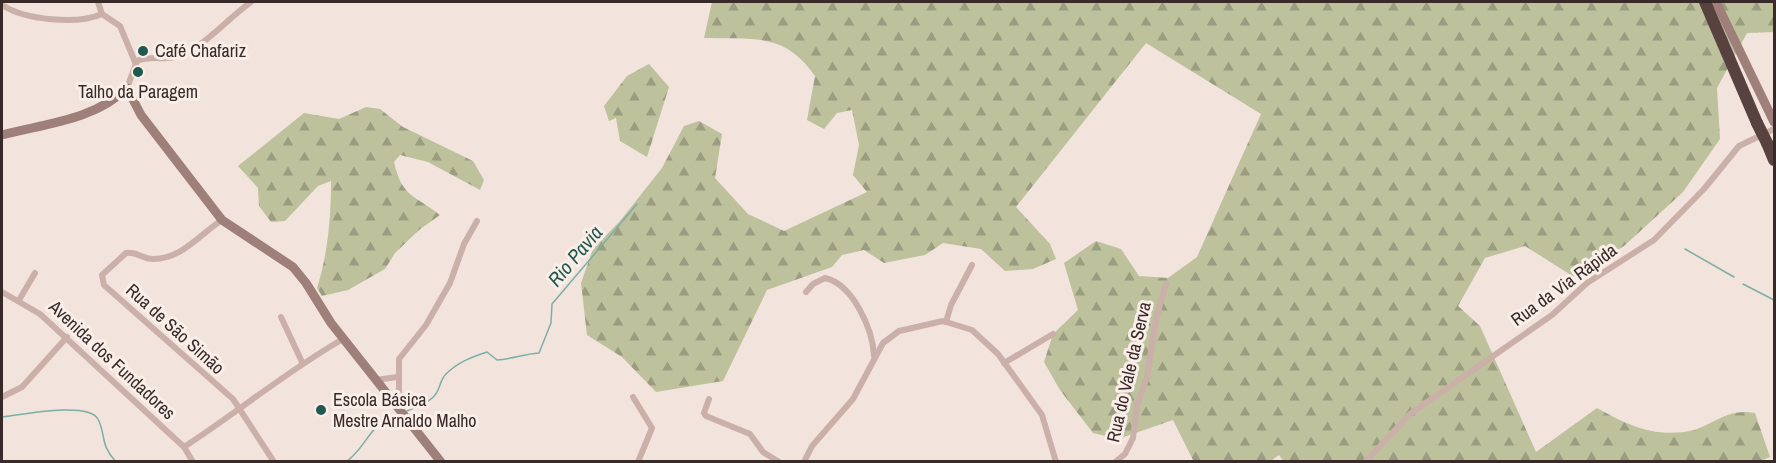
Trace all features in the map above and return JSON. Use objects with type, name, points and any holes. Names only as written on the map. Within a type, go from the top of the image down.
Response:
[{"type":"highway","points":[[1705,2],[1774,160]]},
{"type":"street","points":[[2,135],[96,111],[117,98],[127,88],[135,62],[120,26],[102,14],[98,2]]},
{"type":"street","points":[[135,62],[144,58],[167,58],[185,53],[252,2]]},
{"type":"street","points":[[1716,2],[1774,122]]},
{"type":"street","points":[[2,4],[26,16],[73,22],[88,20],[102,14]]},
{"type":"street","points":[[127,88],[141,116],[222,220],[292,267],[343,339],[441,462]]},
{"type":"street","name":"Rua da Via Rápida","points":[[1365,462],[1410,414],[1552,315],[1587,283],[1654,240],[1704,189],[1739,146],[1774,129]]},
{"type":"street","name":"Rua de São Simão","points":[[222,220],[204,231],[185,249],[173,255],[152,259],[136,252],[126,253],[102,274],[104,285],[232,399],[274,462]]},
{"type":"street","points":[[399,409],[399,359],[426,325],[450,283],[464,244],[477,221]]},
{"type":"street","points":[[946,322],[951,305],[972,265]]},
{"type":"street","points":[[19,300],[34,273]]},
{"type":"street","points":[[806,292],[813,284],[825,278],[839,285],[854,302],[868,329],[874,344],[874,360]]},
{"type":"street","name":"Rua do Vale da Serva","points":[[1115,462],[1125,453],[1133,438],[1137,405],[1147,377],[1156,319],[1166,284]]},
{"type":"street","name":"Avenida dos Fundadores","points":[[2,292],[19,300],[67,338],[184,447],[193,462]]},
{"type":"street","points":[[280,317],[302,362]]},
{"type":"street","points":[[804,462],[812,446],[853,399],[883,343],[899,331],[946,322],[972,330],[990,345],[1042,415],[1056,462]]},
{"type":"street","points":[[1004,363],[1053,334]]},
{"type":"street","points":[[2,397],[22,387],[67,338]]},
{"type":"street","points":[[184,447],[241,410],[302,362],[343,339]]},
{"type":"street","points":[[376,380],[398,377]]},
{"type":"street","points":[[633,397],[652,428],[638,462]]},
{"type":"street","points":[[709,399],[704,411],[706,416],[750,434],[763,452],[779,462]]},
{"type":"green space","points":[[712,2],[1774,2],[1774,32],[1747,33],[1717,88],[1720,139],[1683,192],[1624,246],[1574,277],[1525,246],[1485,258],[1458,306],[1480,326],[1536,452],[1597,408],[1638,428],[1671,433],[1694,430],[1735,413],[1755,413],[1770,457],[1760,461],[1284,462],[1279,455],[1271,461],[1194,462],[1173,420],[1118,439],[1093,433],[1060,390],[1044,362],[1053,334],[1078,310],[1064,263],[1096,241],[1121,249],[1139,276],[1168,278],[1197,257],[1261,114],[1146,43],[1016,207],[1050,244],[1056,259],[1033,269],[1005,271],[981,249],[943,243],[925,255],[884,263],[864,250],[842,255],[832,267],[767,290],[723,381],[656,392],[622,357],[587,335],[581,283],[593,249],[620,221],[662,168],[684,126],[699,121],[722,134],[715,178],[748,214],[784,231],[867,192],[853,175],[859,145],[852,110],[837,113],[824,129],[807,120],[815,76],[791,51],[779,45],[752,39],[704,38]]},
{"type":"green space","points":[[649,64],[669,87],[647,157],[620,141],[616,118],[609,121],[604,106],[627,76]]},
{"type":"green space","points":[[366,107],[380,109],[403,127],[473,161],[484,180],[480,190],[428,162],[400,155],[394,162],[405,189],[440,215],[419,230],[395,253],[385,269],[348,290],[322,296],[317,288],[328,235],[331,181],[318,186],[285,221],[271,222],[259,206],[258,188],[238,166],[304,113],[339,119]]},
{"type":"waterway","name":"Rio Pavia","points":[[407,411],[433,398],[446,374],[455,366],[471,358],[487,352],[497,360],[539,353],[551,323],[552,304],[637,204]]},
{"type":"waterway","points":[[1685,249],[1734,277]]},
{"type":"waterway","points":[[1743,284],[1774,300]]},
{"type":"waterway","name":"Rio Pavia","points":[[2,417],[53,410],[81,411],[92,414],[98,419],[105,445],[116,462]]},
{"type":"waterway","name":"Rio Pavia","points":[[346,462],[373,430],[396,415]]},
{"type":"place","name":"Café Chafariz","points":[[143,51]]},
{"type":"place","name":"Talho da Paragem","points":[[138,72]]},
{"type":"place","name":"Escola Básica Mestre Arnaldo Malho","points":[[321,410]]}]
